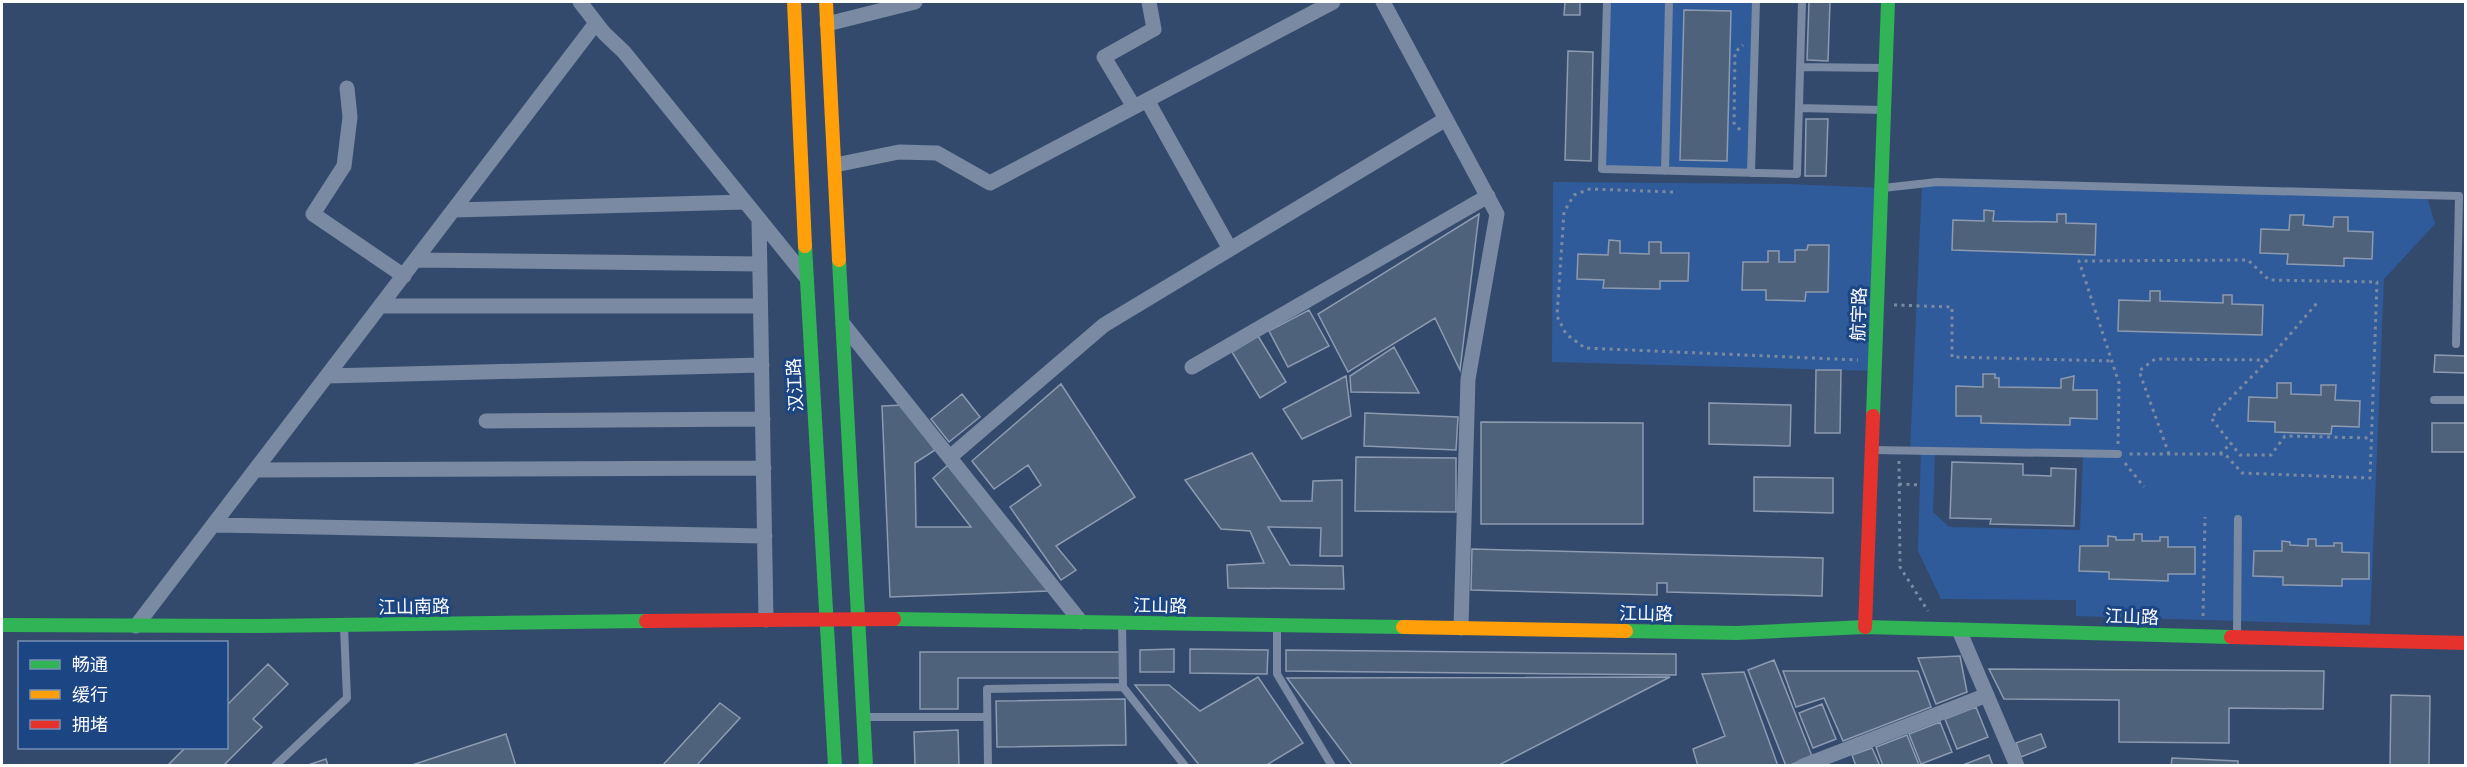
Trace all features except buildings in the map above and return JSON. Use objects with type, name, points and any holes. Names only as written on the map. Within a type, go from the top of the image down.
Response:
[{"type":"street","points":[[580,2],[596,23],[624,52],[806,278]]},
{"type":"street","name":"汉江路","points":[[794,2],[806,278],[835,765]]},
{"type":"street","points":[[826,2],[866,765]]},
{"type":"street","points":[[827,24],[915,2]]},
{"type":"street","points":[[1149,2],[1154,29],[1104,57],[1140,103],[1230,249]]},
{"type":"street","points":[[835,165],[898,152],[937,153],[990,183],[1333,2]]},
{"type":"street","points":[[1383,2],[1497,214],[1468,379],[1461,628]]},
{"type":"street","name":"航宇路","points":[[1865,627],[1888,2]]},
{"type":"street","points":[[136,626],[596,23]]},
{"type":"street","points":[[347,88],[350,117],[344,166],[313,214],[404,276]]},
{"type":"street","points":[[950,457],[1104,325],[1446,119]]},
{"type":"street","points":[[1192,367],[1488,196]]},
{"type":"street","points":[[454,210],[745,202]]},
{"type":"street","points":[[759,219],[766,620]]},
{"type":"street","points":[[415,260],[760,264]]},
{"type":"street","points":[[380,306],[760,306]]},
{"type":"street","points":[[843,324],[1081,622]]},
{"type":"street","points":[[327,376],[762,365]]},
{"type":"street","points":[[486,421],[763,419]]},
{"type":"street","points":[[255,470],[764,468]]},
{"type":"street","points":[[213,525],[765,536]]},
{"type":"street","name":"江山路","points":[[826,619],[1737,633],[1865,627],[2466,643]]},
{"type":"street","name":"江山南路","points":[[2,625],[344,625],[826,619]]},
{"type":"street","points":[[1959,630],[2017,765]]},
{"type":"street","points":[[1803,765],[1987,695]]},
{"type":"lane","points":[[1607,2],[1602,169],[1797,174],[1802,2]]},
{"type":"lane","points":[[1665,171],[1669,2]]},
{"type":"lane","points":[[1751,173],[1756,2]]},
{"type":"lane","points":[[1800,67],[1886,68]]},
{"type":"lane","points":[[1799,108],[1884,110]]},
{"type":"lane","points":[[1881,188],[1937,182],[2459,196],[2456,344]]},
{"type":"lane","points":[[2434,400],[2466,400]]},
{"type":"lane","points":[[1871,450],[2118,454]]},
{"type":"lane","points":[[2237,637],[2238,519]]},
{"type":"lane","points":[[1122,623],[1123,687],[1185,765]]},
{"type":"lane","points":[[275,765],[347,698],[344,625]]},
{"type":"lane","points":[[1277,625],[1277,674],[1332,765]]},
{"type":"lane","points":[[988,765],[987,688],[1123,687]]},
{"type":"lane","points":[[864,717],[987,717]]},
{"type":"path","points":[[1752,143],[1734,123],[1735,52],[1755,35]]},
{"type":"path","points":[[1673,192],[1590,189],[1574,195],[1564,212],[1557,316],[1566,334],[1585,348],[1875,361]]},
{"type":"path","points":[[2118,454],[2225,454],[2242,473],[2370,478],[2377,282],[2269,280],[2248,261],[2079,261],[2119,383],[2118,454],[2144,487]]},
{"type":"path","points":[[2317,303],[2268,360],[2211,418],[2240,455],[2271,455],[2285,436],[2372,438]]},
{"type":"path","points":[[1877,304],[1952,307],[1952,357],[2112,361]]},
{"type":"path","points":[[2169,454],[2139,371],[2155,359],[2268,360]]},
{"type":"path","points":[[2220,454],[2230,443]]},
{"type":"path","points":[[1899,450],[1899,567],[1940,630]]},
{"type":"path","points":[[1899,484],[1920,485]]},
{"type":"path","points":[[2202,636],[2205,517]]},
{"type":"shaded area","points":[[1607,2],[1756,2],[1751,173],[1602,169]]},
{"type":"shaded area","points":[[1553,182],[1789,184],[1881,188],[1874,371],[1552,362]]},
{"type":"shaded area","points":[[1922,184],[2427,196],[2435,224],[2384,279],[2370,625],[2076,616],[2076,600],[1941,599],[1918,551],[1921,451],[1910,451]],"holes":[[[1935,451],[2083,454],[2080,530],[1949,527],[1933,512]]]},
{"type":"traffic: fast","points":[[1873,416],[1888,2]]},
{"type":"traffic: fast","points":[[805,246],[835,766]]},
{"type":"traffic: fast","points":[[839,260],[866,766]]},
{"type":"traffic: fast","points":[[894,619],[1403,627]]},
{"type":"traffic: fast","points":[[2,625],[259,626],[646,621]]},
{"type":"traffic: fast","points":[[1626,631],[1737,633],[1865,627],[2231,637]]},
{"type":"traffic: slow","points":[[794,2],[805,246]]},
{"type":"traffic: slow","points":[[826,2],[839,260]]},
{"type":"traffic: slow","points":[[1403,627],[1626,631]]},
{"type":"traffic: jam","points":[[1865,627],[1873,416]]},
{"type":"traffic: jam","points":[[646,621],[894,619]]},
{"type":"traffic: jam","points":[[2231,637],[2466,643]]}]
